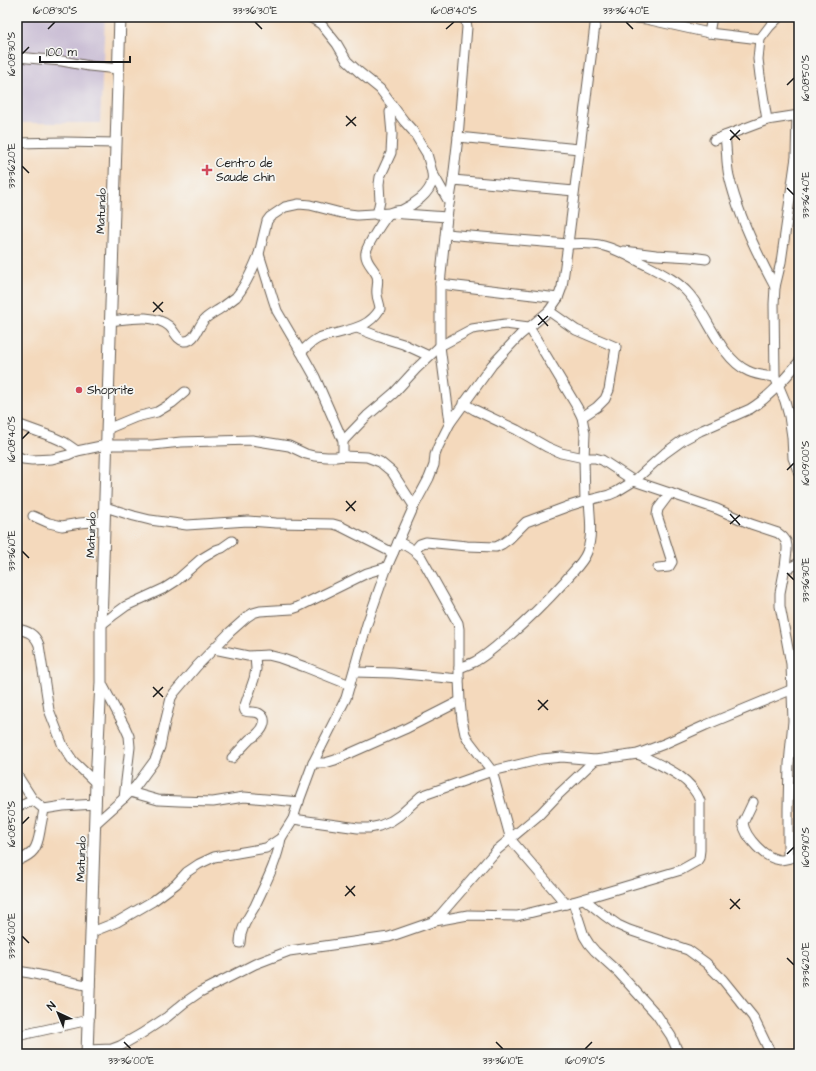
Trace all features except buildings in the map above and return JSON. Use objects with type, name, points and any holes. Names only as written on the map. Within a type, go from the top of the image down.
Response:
[{"type":"main road","name":"Matundo","points":[[87,1052],[101,682],[106,445],[120,17]]},
{"type":"street","points":[[310,17],[323,21],[347,61],[380,89],[413,131],[426,154],[432,172],[449,202]]},
{"type":"street","points":[[450,422],[440,346],[440,284],[458,137],[467,27],[466,17]]},
{"type":"street","points":[[92,932],[117,922],[153,901],[176,884],[187,872],[214,857],[266,848],[281,838],[293,820],[313,763],[346,698],[367,624],[387,567],[414,506],[429,478],[438,447],[450,422],[492,365],[529,327],[549,310],[558,298],[562,286],[568,244],[596,17]]},
{"type":"street","points":[[629,17],[647,18],[709,33],[760,40]]},
{"type":"street","points":[[709,33],[712,17]]},
{"type":"street","points":[[767,120],[758,59],[760,40],[770,26],[779,17]]},
{"type":"street","points":[[17,56],[118,69]]},
{"type":"street","points":[[377,215],[380,200],[380,177],[390,153],[392,134],[390,112],[393,107]]},
{"type":"street","points":[[714,140],[767,120],[798,115],[796,157],[781,262],[775,287],[774,304],[776,382],[785,400],[792,437],[793,458],[799,473]]},
{"type":"street","points":[[725,136],[728,175],[741,217],[759,257],[775,287]]},
{"type":"street","points":[[458,137],[579,149]]},
{"type":"street","points":[[17,143],[116,143]]},
{"type":"street","points":[[110,321],[144,317],[158,320],[171,327],[179,339],[185,341],[190,340],[204,319],[218,311],[235,298],[242,288],[254,267],[259,254],[267,221],[270,217],[285,207],[299,204],[310,205],[357,216],[377,215],[401,210],[424,195],[429,189],[432,182],[432,172]]},
{"type":"street","points":[[453,180],[574,191]]},
{"type":"street","points":[[390,213],[447,217]]},
{"type":"street","points":[[302,352],[312,342],[320,337],[357,328],[371,320],[380,309],[376,291],[378,282],[377,275],[366,259],[365,253],[373,236],[390,213]]},
{"type":"street","points":[[446,234],[568,244],[588,243],[619,251],[706,259]]},
{"type":"street","points":[[619,251],[680,286],[688,293],[696,304],[724,350],[734,361],[747,371],[776,382]]},
{"type":"street","points":[[259,254],[278,311],[315,377],[343,441],[343,456]]},
{"type":"street","points":[[440,284],[558,298]]},
{"type":"street","points":[[549,310],[576,330],[616,347],[609,390],[605,399],[597,407],[582,417]]},
{"type":"street","points":[[343,441],[367,416],[394,393],[440,346],[472,329],[505,324],[529,327]]},
{"type":"street","points":[[459,668],[475,662],[520,627],[549,598],[581,562],[588,550],[591,528],[587,501],[584,458],[585,433],[582,417],[529,327]]},
{"type":"street","points":[[357,328],[403,344],[430,356]]},
{"type":"street","points":[[415,550],[420,544],[426,542],[496,547],[509,539],[526,522],[609,495],[634,481],[665,453],[683,440],[750,409],[766,398],[776,382],[799,362]]},
{"type":"street","points":[[107,429],[157,412],[172,403],[185,392]]},
{"type":"street","points":[[463,403],[517,430],[546,447],[561,453],[602,460],[634,481],[717,509],[751,524],[778,533],[786,541],[787,546],[780,594],[780,606],[791,664],[792,689],[793,721],[789,764],[788,858]]},
{"type":"street","points":[[17,424],[58,439],[77,451]]},
{"type":"street","points":[[19,457],[28,460],[46,460],[68,455],[77,451],[106,445],[153,445],[181,442],[252,440],[289,446],[314,456],[367,457],[380,462],[392,472],[414,506]]},
{"type":"street","points":[[658,568],[670,567],[672,562],[657,515],[658,508],[670,493]]},
{"type":"street","points":[[105,507],[145,519],[187,525],[248,521],[334,524],[393,554]]},
{"type":"street","points":[[33,516],[49,523],[62,526],[104,521]]},
{"type":"street","points":[[101,626],[126,606],[165,588],[176,581],[201,559],[232,541]]},
{"type":"street","points":[[398,542],[415,550],[421,557],[458,623],[460,700],[465,734],[492,771],[511,840],[570,903],[589,944],[620,973],[657,1015],[671,1036],[679,1054]]},
{"type":"street","points":[[785,567],[791,567],[799,563]]},
{"type":"street","points":[[96,824],[136,786],[155,760],[160,747],[171,698],[174,693],[197,666],[247,616],[260,611],[292,609],[298,607],[367,573],[387,567]]},
{"type":"street","points":[[17,629],[31,634],[36,638],[39,645],[49,710],[63,746],[73,761],[96,783]]},
{"type":"street","points":[[214,649],[248,656],[268,655],[280,658],[350,685]]},
{"type":"street","points":[[232,758],[263,728],[265,724],[261,714],[247,712],[244,708],[254,679],[256,669],[255,656]]},
{"type":"street","points":[[354,672],[394,673],[459,679]]},
{"type":"street","points":[[101,682],[129,736],[130,747],[127,795]]},
{"type":"street","points":[[293,820],[358,828],[379,826],[400,815],[421,796],[492,771],[542,759],[562,757],[595,760],[638,754],[792,689]]},
{"type":"street","points":[[313,763],[325,763],[335,760],[405,729],[460,700]]},
{"type":"street","points":[[87,1052],[112,1049],[120,1046],[141,1034],[200,992],[255,964],[289,951],[389,937],[435,921],[468,915],[517,916],[596,896],[681,870],[694,864],[699,858],[700,801],[697,794],[692,787],[671,770],[638,754]]},
{"type":"street","points":[[435,921],[497,850],[511,840],[540,814],[558,794],[595,760]]},
{"type":"street","points":[[17,775],[33,800],[44,809],[96,804]]},
{"type":"street","points":[[127,795],[179,802],[213,802],[247,797],[299,802]]},
{"type":"street","points":[[17,806],[33,800]]},
{"type":"street","points":[[752,802],[743,823],[747,835],[752,842],[769,856],[780,860],[799,856]]},
{"type":"street","points":[[17,861],[29,855],[38,845],[44,809]]},
{"type":"street","points":[[240,943],[242,930],[276,859],[281,838]]},
{"type":"street","points":[[584,898],[604,916],[618,925],[688,950],[706,963],[723,980],[753,1017],[771,1054]]},
{"type":"street","points":[[17,971],[90,986]]},
{"type":"street","points":[[17,1036],[89,1020]]},
{"type":"shaded area","points":[[17,17],[105,17],[100,123],[17,123]]},
{"type":"place","name":"Centro de Saude chin","points":[[207,170]]},
{"type":"place","name":"Shoprite","points":[[79,390]]}]
